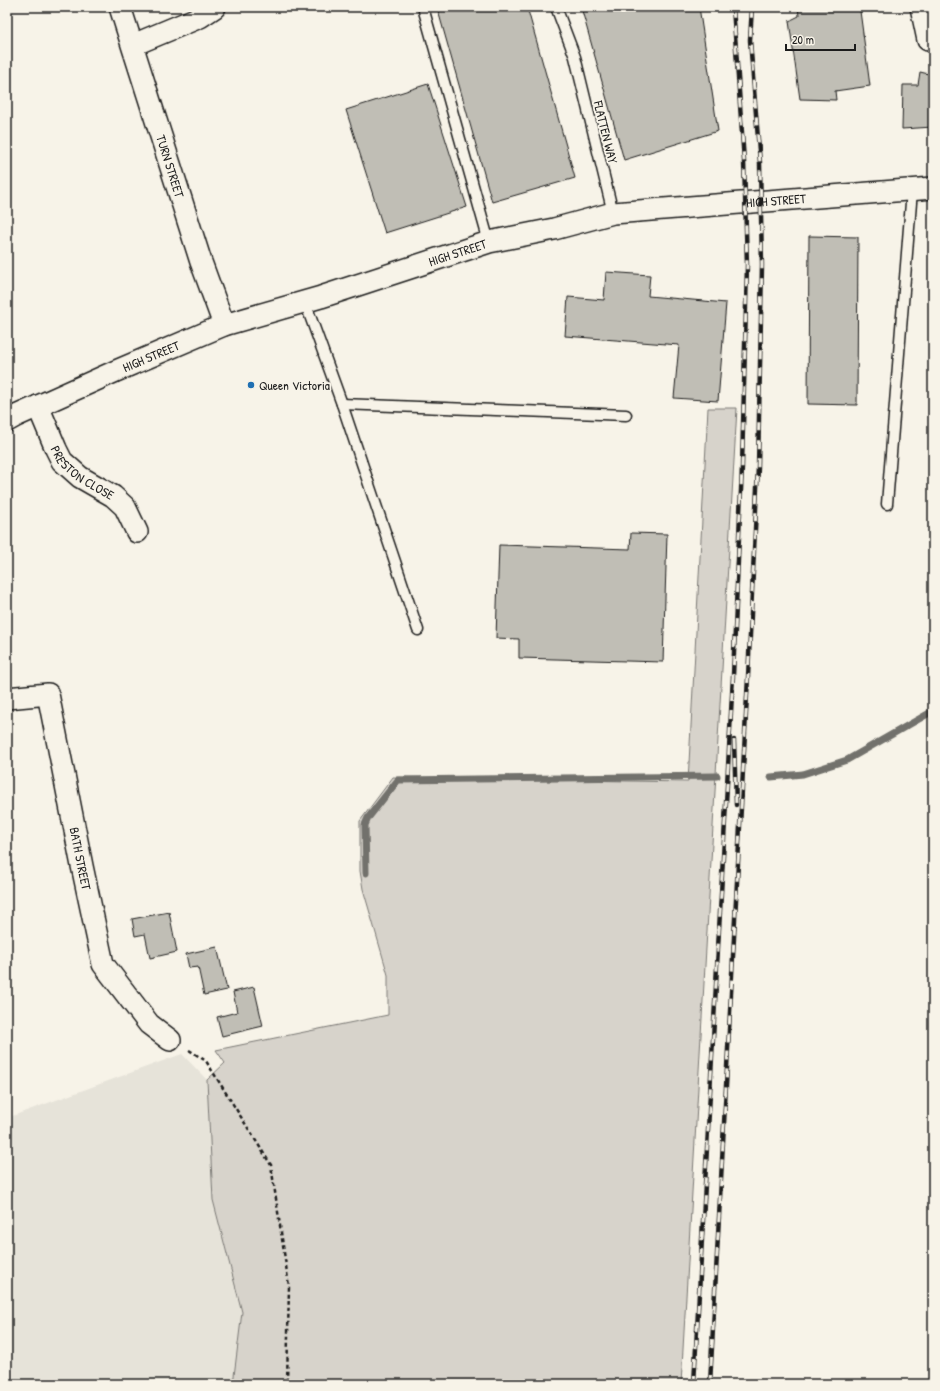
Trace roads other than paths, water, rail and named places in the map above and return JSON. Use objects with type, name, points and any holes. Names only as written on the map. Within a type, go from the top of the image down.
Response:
[{"type":"street","name":"TURN STREET","points":[[120,7],[201,262],[224,325]]},
{"type":"street","points":[[133,46],[200,16],[215,7]]},
{"type":"street","points":[[921,7],[928,40],[933,38]]},
{"type":"street","name":"HIGH STREET","points":[[7,421],[116,371],[224,325],[404,271],[490,242],[554,229],[613,213],[933,188]]},
{"type":"street","name":"PRESTON CLOSE","points":[[38,406],[62,460],[80,477],[113,496],[125,507],[137,532]]},
{"type":"street","name":"BATH STREET","points":[[7,698],[48,694],[103,964],[149,1024],[170,1040]]},
{"type":"lane","name":"FLATTEN WAY","points":[[556,7],[575,57],[613,213]]},
{"type":"lane","points":[[424,10],[490,242]]},
{"type":"lane","points":[[887,504],[912,190]]},
{"type":"lane","points":[[304,302],[342,404],[418,630]]},
{"type":"lane","points":[[342,404],[626,415]]},
{"type":"waterway","points":[[771,777],[803,774],[847,760],[933,711]]},
{"type":"waterway","points":[[366,873],[365,825],[368,818],[398,780],[717,776]]},
{"type":"railway","points":[[694,1384],[733,676],[742,467],[747,265],[744,161],[733,7]]},
{"type":"railway","points":[[710,1384],[758,467],[762,265],[760,163],[750,40],[752,7]]},
{"type":"railway","points":[[734,740],[736,805]]},
{"type":"place","name":"Queen Victoria","points":[[251,385]]}]
